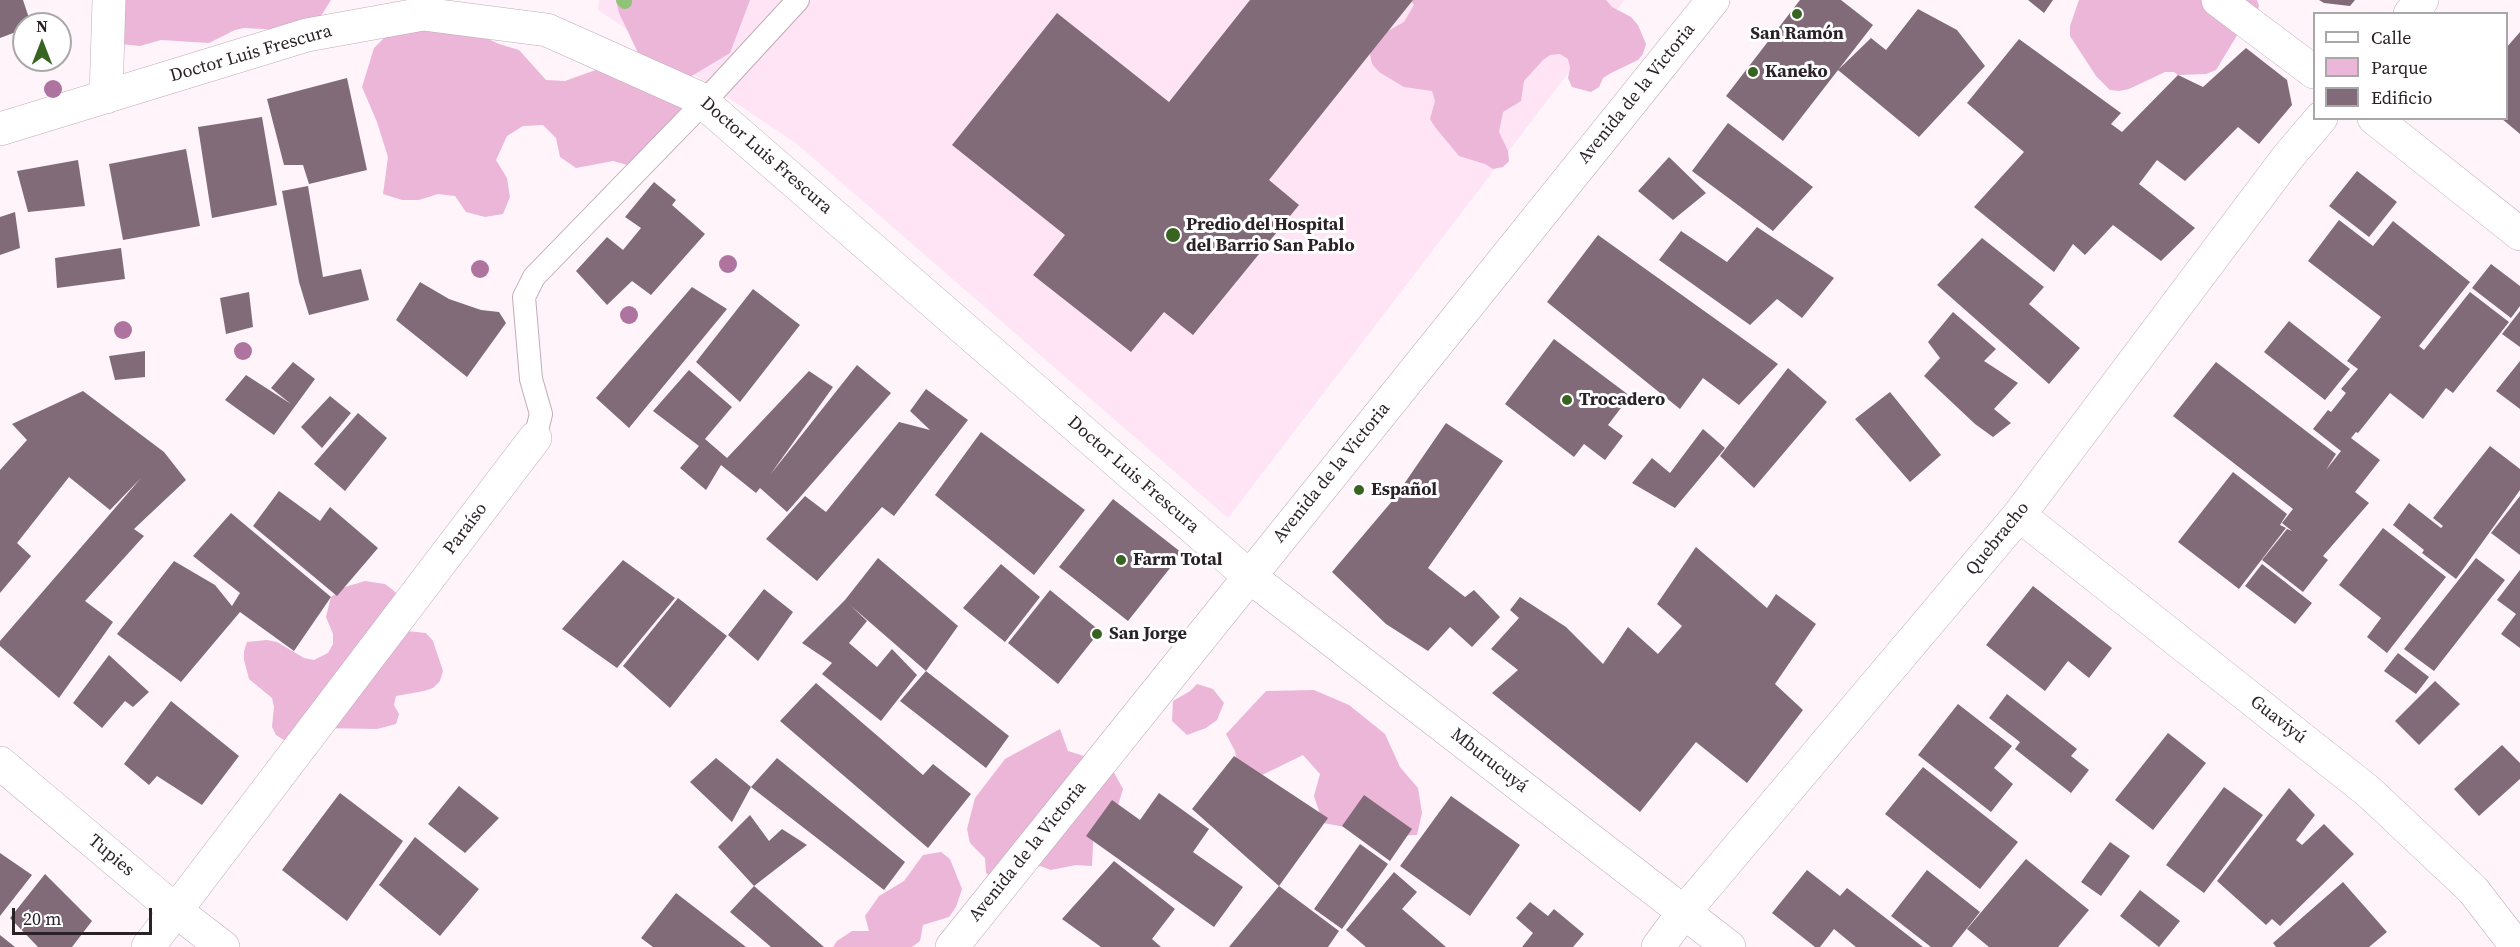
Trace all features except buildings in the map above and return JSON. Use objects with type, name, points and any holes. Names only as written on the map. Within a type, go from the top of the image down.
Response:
[{"type":"street","points":[[106,97],[109,0]]},
{"type":"street","name":"Avenida de la Victoria","points":[[952,947],[1713,0]]},
{"type":"street","points":[[2218,0],[2313,71]]},
{"type":"street","points":[[2412,12],[2422,0]]},
{"type":"street","name":"Doctor Luis Frescura","points":[[0,129],[307,35],[423,14],[547,30],[705,101],[1249,576]]},
{"type":"street","name":"Quebracho","points":[[1658,947],[1684,912],[2019,515],[2288,158],[2320,120]]},
{"type":"street","points":[[2377,120],[2520,234]]},
{"type":"street","name":"Paraíso","points":[[148,947],[535,438]]},
{"type":"street","name":"Guaviyú","points":[[2019,515],[2369,792],[2473,890],[2517,947]]},
{"type":"street","name":"Mburucuyá","points":[[1249,576],[1728,947]]},
{"type":"street","name":"Tupies","points":[[0,763],[176,911],[224,947]]},
{"type":"lane","name":"Paraíso","points":[[535,438],[541,414],[531,379],[524,297],[534,277],[705,101],[798,0]]},
{"type":"shaded area","name":"Predio del Hospital del Barrio San Pablo","points":[[599,0],[1624,0],[1228,518],[797,144],[598,10]]},
{"type":"green space","points":[[96,0],[331,0],[321,16],[284,30],[244,28],[209,43],[161,40],[140,46],[120,44]]},
{"type":"green space","points":[[616,0],[750,0],[730,53],[685,80],[640,57],[619,13]]},
{"type":"green space","points":[[1410,0],[1606,0],[1612,7],[1631,17],[1638,25],[1646,44],[1638,60],[1603,78],[1599,87],[1591,92],[1572,87],[1568,78],[1570,68],[1568,59],[1560,54],[1550,55],[1543,60],[1524,81],[1521,101],[1503,112],[1499,132],[1508,151],[1509,161],[1503,167],[1493,169],[1485,164],[1459,156],[1435,127],[1430,119],[1435,101],[1432,91],[1404,87],[1379,72],[1372,64],[1370,54],[1372,45],[1386,32],[1404,22],[1414,5]]},
{"type":"green space","points":[[2079,0],[2257,0],[2259,6],[2256,15],[2242,27],[2216,70],[2206,74],[2178,75],[2174,72],[2165,72],[2129,89],[2119,91],[2110,90],[2096,76],[2070,36],[2070,26]]},
{"type":"green space","points":[[449,21],[499,44],[519,50],[546,80],[565,81],[604,67],[692,108],[631,166],[613,161],[576,168],[560,157],[556,138],[543,125],[523,126],[507,136],[496,160],[507,178],[510,197],[503,214],[485,217],[466,212],[455,196],[438,194],[419,200],[402,200],[383,194],[388,157],[377,122],[362,87],[374,48],[388,34]]},
{"type":"green space","points":[[365,581],[385,584],[393,590],[400,597],[407,631],[426,633],[433,641],[443,671],[440,681],[433,688],[396,696],[394,705],[399,714],[396,724],[377,729],[319,728],[294,742],[284,740],[276,735],[272,727],[274,707],[272,698],[249,679],[244,660],[247,642],[267,640],[277,642],[304,658],[314,660],[328,653],[333,644],[333,634],[326,617],[331,597],[345,587]]},
{"type":"green space","points":[[1197,684],[1213,689],[1224,703],[1217,720],[1206,728],[1187,735],[1172,721],[1173,701]]},
{"type":"green space","points":[[1314,690],[1349,705],[1385,734],[1400,767],[1418,788],[1422,813],[1417,835],[1395,836],[1323,823],[1314,796],[1320,774],[1303,755],[1262,775],[1239,771],[1235,751],[1226,734],[1266,691]]},
{"type":"green space","points":[[1060,729],[1068,751],[1084,756],[1105,756],[1123,789],[1116,812],[1094,825],[1092,866],[1076,865],[1051,870],[1040,866],[1019,873],[1002,885],[986,873],[985,858],[970,843],[967,829],[975,798],[1005,759]]},
{"type":"green space","points":[[941,852],[950,859],[962,889],[956,907],[949,917],[923,925],[920,941],[912,947],[833,947],[837,941],[852,931],[869,931],[865,916],[879,896],[904,881],[923,855]]},
{"type":"place","name":"San Ramón","points":[[1797,14]]},
{"type":"place","name":"Kaneko","points":[[1753,72]]},
{"type":"place","name":"Predio del Hospital del Barrio San Pablo","points":[[1173,235]]},
{"type":"place","name":"Trocadero","points":[[1567,400]]},
{"type":"place","name":"Español","points":[[1359,490]]},
{"type":"place","name":"Farm Total","points":[[1121,560]]},
{"type":"place","name":"San Jorge","points":[[1097,634]]}]
